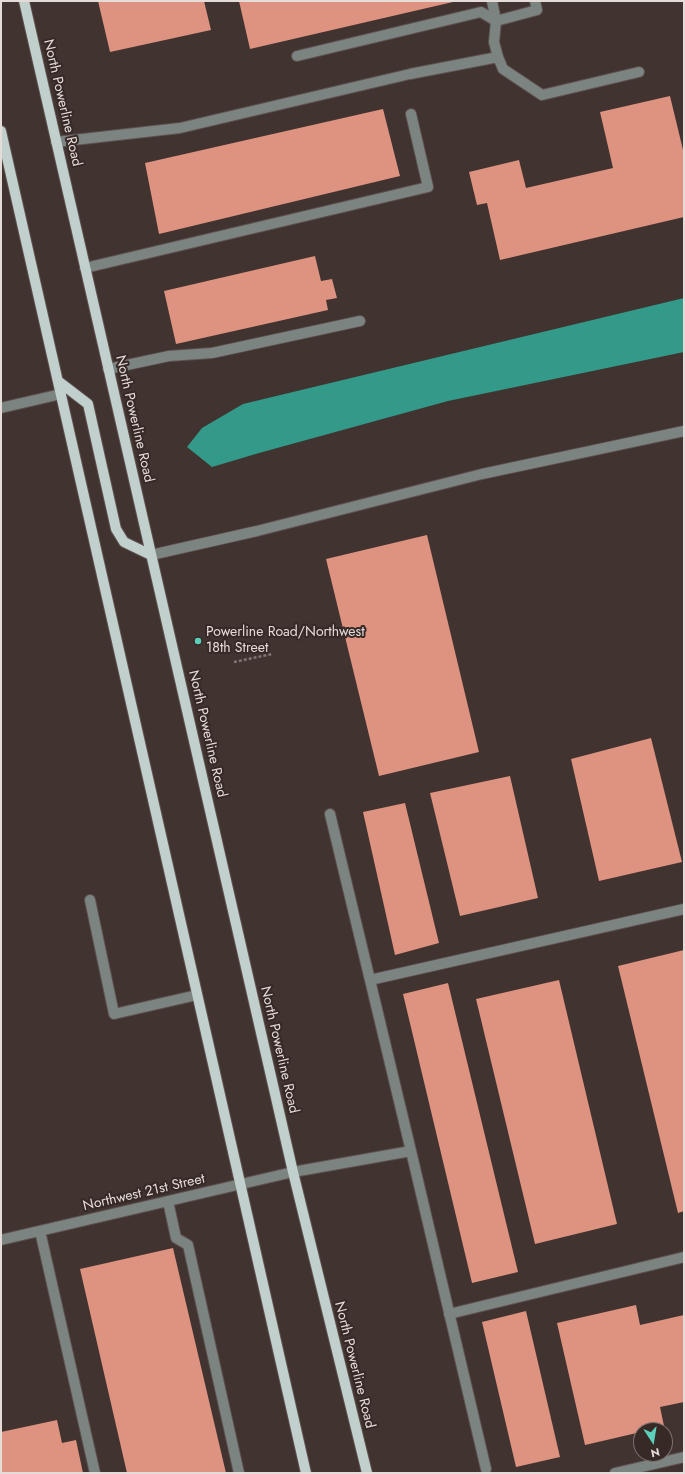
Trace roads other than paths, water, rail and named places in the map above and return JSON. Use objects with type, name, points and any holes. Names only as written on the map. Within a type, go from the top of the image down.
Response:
[{"type":"main road","name":"North Powerline Road","points":[[24,1],[293,1172],[366,1473]]},
{"type":"main road","points":[[1,130],[3,149],[58,380],[306,1473]]},
{"type":"main road","points":[[58,380],[88,404],[116,529],[124,542],[151,555]]},
{"type":"street","points":[[492,1],[496,21],[494,42],[503,69],[542,95],[639,72]]},
{"type":"street","points":[[297,56],[481,12],[496,21],[537,10],[535,1]]},
{"type":"street","points":[[56,142],[180,128],[410,74],[498,57]]},
{"type":"street","points":[[85,268],[428,187],[411,114]]},
{"type":"street","points":[[108,369],[169,356],[212,353],[360,322]]},
{"type":"street","points":[[1,408],[61,394]]},
{"type":"street","points":[[151,555],[294,522],[482,474],[684,431]]},
{"type":"street","points":[[330,814],[486,1469]]},
{"type":"street","points":[[90,900],[114,1014],[197,995]]},
{"type":"street","points":[[370,980],[684,909]]},
{"type":"street","name":"Northwest 21st Street","points":[[1,1240],[293,1172],[411,1151]]},
{"type":"street","points":[[168,1201],[176,1238],[188,1244],[239,1473]]},
{"type":"street","points":[[40,1231],[95,1473]]},
{"type":"street","points":[[449,1314],[684,1257]]},
{"type":"street","points":[[615,1473],[684,1457]]},
{"type":"water","points":[[684,298],[684,352],[448,401],[212,467],[187,447],[202,428],[243,404]]},
{"type":"place","name":"Powerline Road/Northwest 18th Street","points":[[198,641]]}]
